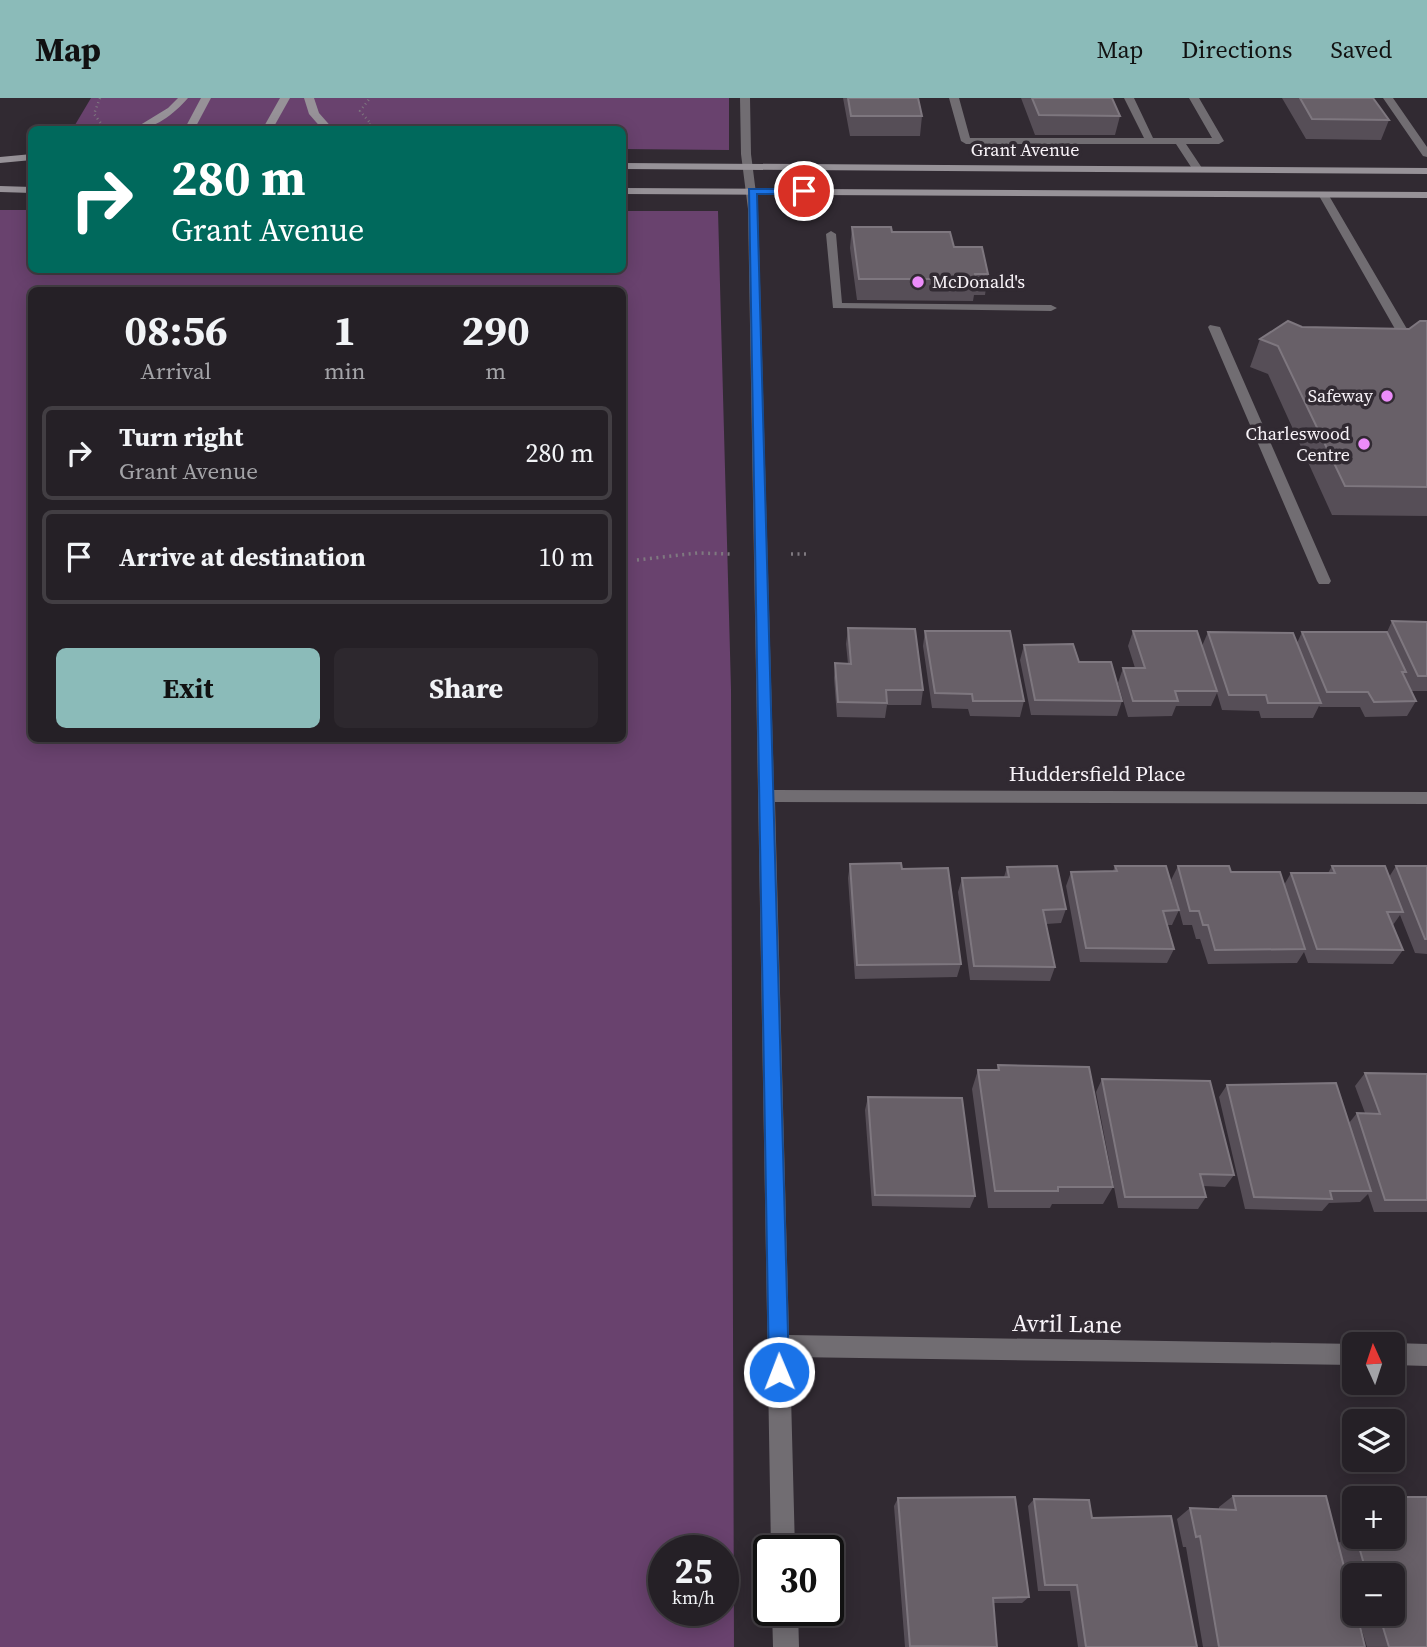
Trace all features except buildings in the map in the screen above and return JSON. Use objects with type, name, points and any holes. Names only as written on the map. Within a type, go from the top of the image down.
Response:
[{"type":"main road","points":[[144,126],[171,110],[183,98]]},
{"type":"main road","points":[[191,126],[206,98]]},
{"type":"main road","points":[[269,126],[285,98]]},
{"type":"main road","points":[[309,98],[314,114],[324,126]]},
{"type":"main road","points":[[0,162],[28,158]]},
{"type":"main road","points":[[0,162],[28,164]]},
{"type":"main road","name":"Grant Avenue","points":[[626,166],[1427,171]]},
{"type":"main road","points":[[0,190],[28,190]]},
{"type":"main road","points":[[626,191],[1427,195]]},
{"type":"street","points":[[745,98],[747,166],[752,191],[783,1535]]},
{"type":"street","points":[[954,98],[966,141],[1219,141],[1194,98]]},
{"type":"street","points":[[1129,98],[1150,141]]},
{"type":"street","points":[[1388,98],[1427,154]]},
{"type":"street","points":[[1179,141],[1197,168]]},
{"type":"street","points":[[1324,194],[1401,329]]},
{"type":"street","points":[[831,234],[837,306],[1051,309]]},
{"type":"street","points":[[1214,327],[1324,581]]},
{"type":"street","name":"Huddersfield Place","points":[[766,796],[1427,798]]},
{"type":"street","name":"Avril Lane","points":[[779,1346],[1342,1354]]},
{"type":"street","points":[[1405,1354],[1427,1355]]},
{"type":"street","points":[[785,1626],[786,1647]]},
{"type":"path","points":[[100,98],[94,114],[103,126]]},
{"type":"path","points":[[366,126],[371,124],[360,111],[370,98]]},
{"type":"path","points":[[637,560],[698,553],[808,554]]},
{"type":"shaded area","points":[[91,98],[729,98],[729,150],[626,149],[626,126],[74,126]]},
{"type":"shaded area","points":[[0,210],[28,210],[28,273],[626,273],[626,211],[718,211],[731,689],[734,1535],[648,1535],[648,1626],[734,1626],[734,1647],[0,1647]]},
{"type":"place","name":"McDonald's","points":[[918,282]]},
{"type":"place","name":"Safeway","points":[[1387,396]]},
{"type":"place","name":"Charleswood Centre","points":[[1364,444]]},
{"type":"route","points":[[779,1372],[752,191],[804,191]]}]
